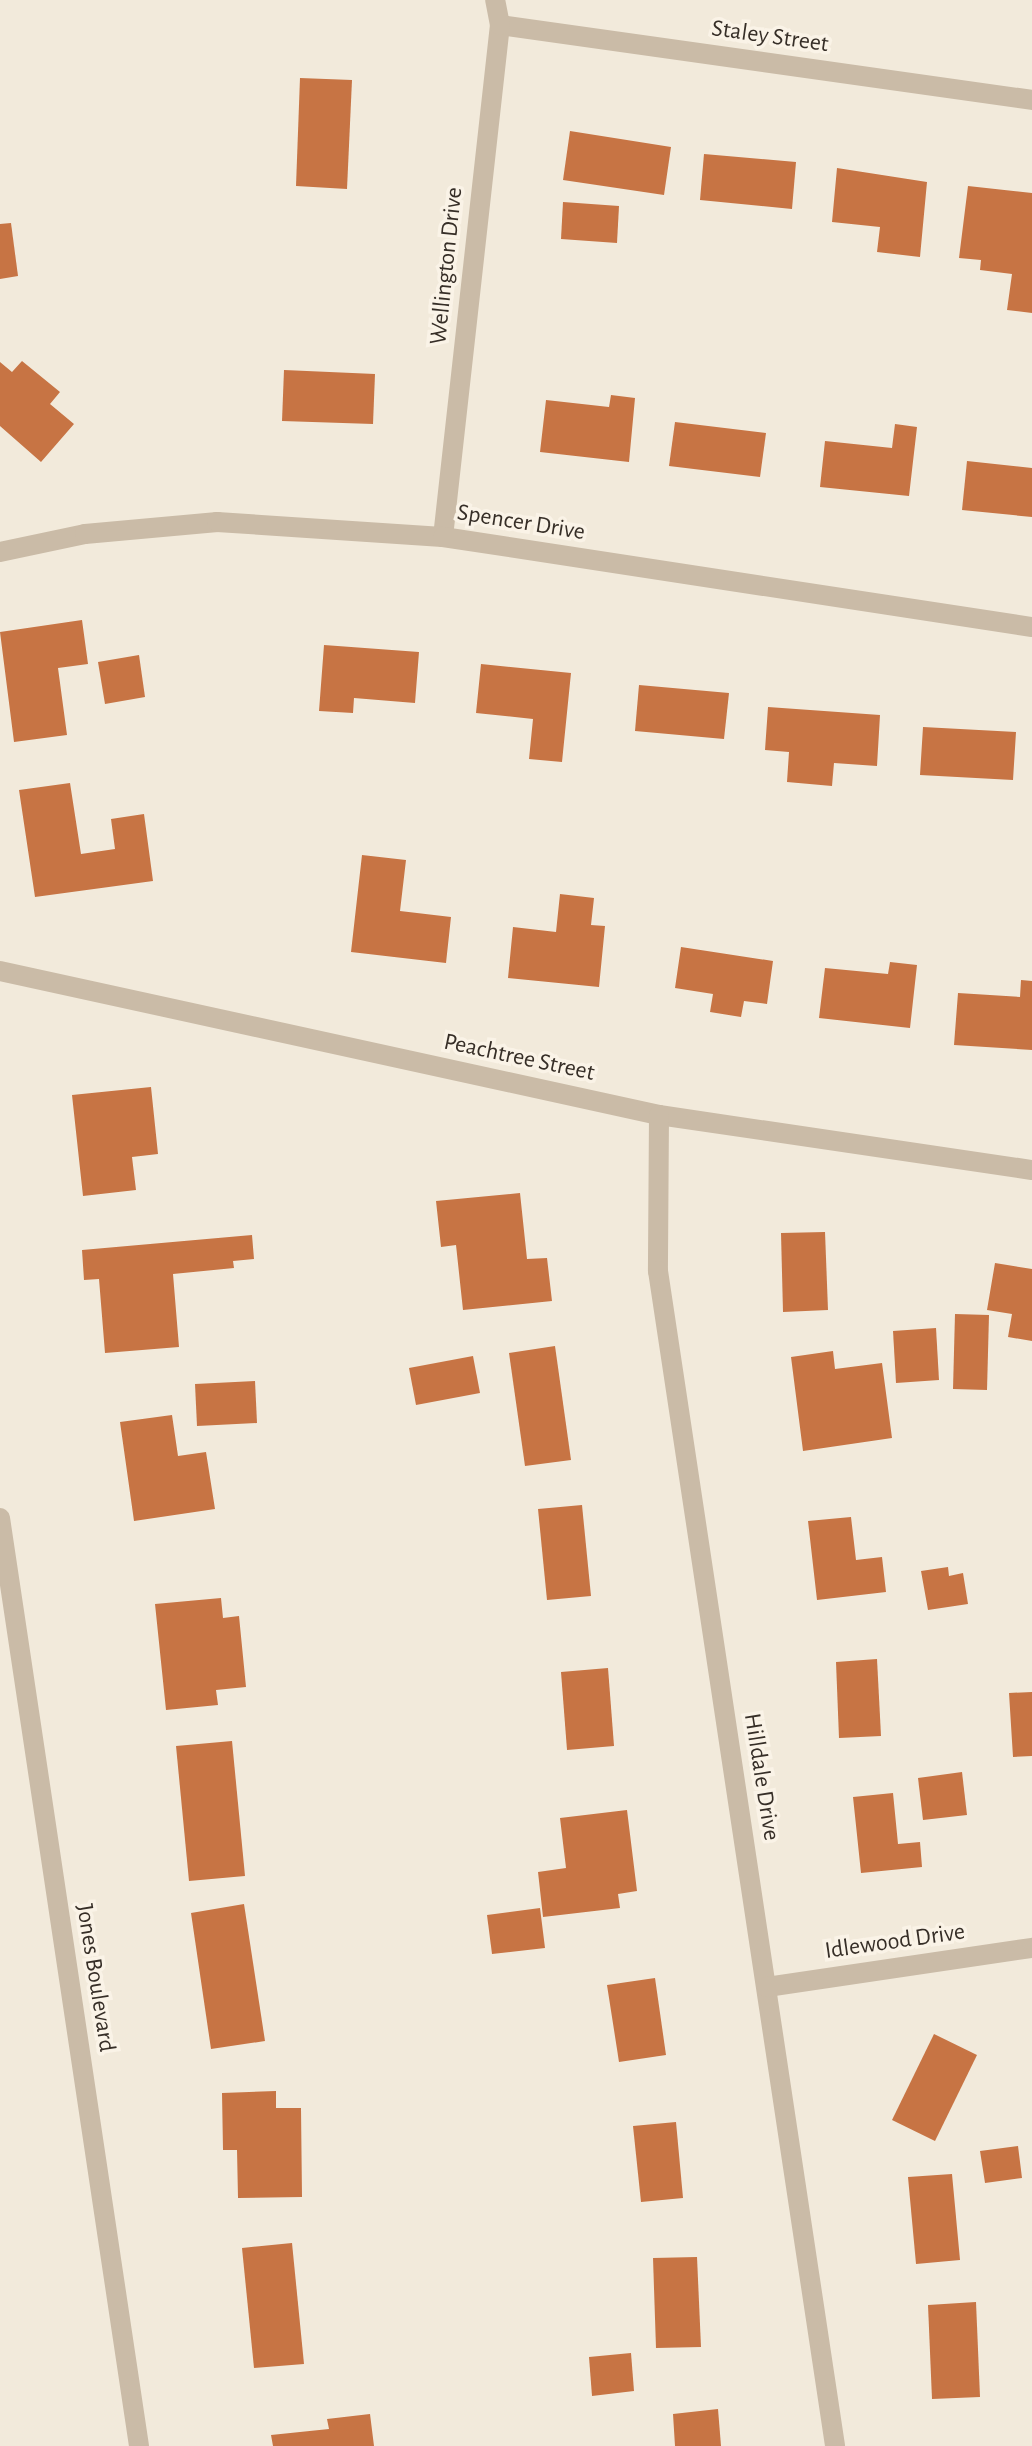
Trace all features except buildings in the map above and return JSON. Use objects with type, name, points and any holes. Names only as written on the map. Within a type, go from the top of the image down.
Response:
[{"type":"street","name":"Wellington Drive","points":[[443,537],[500,25],[495,0]]},
{"type":"street","name":"Staley Street","points":[[500,25],[1032,100]]},
{"type":"street","name":"Spencer Drive","points":[[0,552],[85,534],[217,522],[443,537],[1032,627]]},
{"type":"street","name":"Peachtree Street","points":[[0,971],[659,1115],[1032,1170]]},
{"type":"street","name":"Hilldale Drive","points":[[659,1115],[658,1271],[835,2446]]},
{"type":"street","name":"Jones Boulevard","points":[[0,1518],[139,2446]]},
{"type":"street","name":"Idlewood Drive","points":[[767,1987],[1032,1948]]}]
